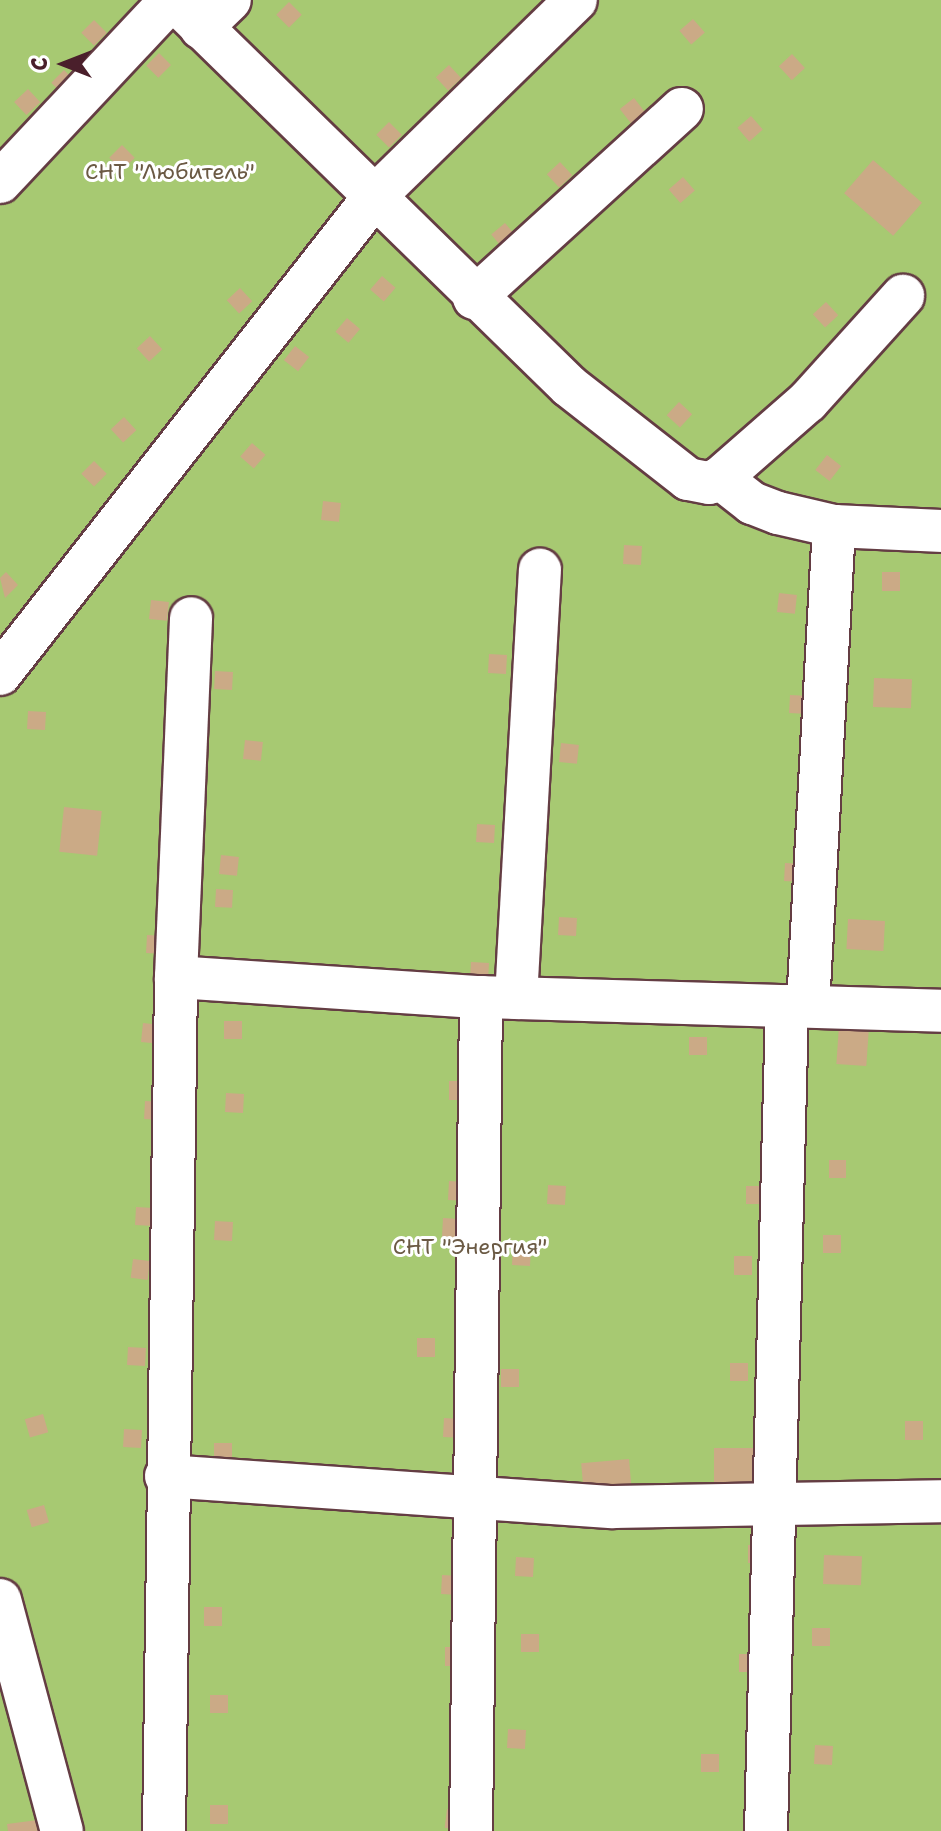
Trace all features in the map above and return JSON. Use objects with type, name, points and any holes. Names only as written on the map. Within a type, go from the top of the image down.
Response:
[{"type":"lane","points":[[0,674],[374,197],[576,0]]},
{"type":"lane","points":[[0,182],[194,7],[474,298],[664,465],[688,479],[709,483],[720,478],[808,401],[903,296]]},
{"type":"lane","points":[[474,298],[682,109]]},
{"type":"lane","points":[[720,478],[752,503],[834,526],[941,531]]},
{"type":"lane","points":[[766,1831],[798,1006],[834,526]]},
{"type":"lane","points":[[471,1831],[476,1499],[499,997],[540,570]]},
{"type":"lane","points":[[164,1831],[166,1476],[176,977],[191,618]]},
{"type":"lane","points":[[176,977],[499,997],[941,1011]]},
{"type":"lane","points":[[166,1476],[613,1507],[777,1501],[941,1501]]},
{"type":"lane","points":[[3,1619],[62,1831]]},
{"type":"green space","name":"СНТ \"Энергия\"","points":[[0,0],[941,0],[941,1831],[0,1831]]},
{"type":"building","points":[[289,2],[302,15],[289,27],[276,15]]},
{"type":"building","points":[[693,19],[705,33],[691,44],[679,31]]},
{"type":"building","points":[[94,20],[107,33],[94,45],[81,33]]},
{"type":"building","points":[[159,53],[171,65],[158,78],[146,66]]},
{"type":"building","points":[[792,54],[805,68],[792,80],[779,66]]},
{"type":"building","points":[[449,65],[461,78],[448,90],[436,77]]},
{"type":"building","points":[[64,70],[77,83],[64,95],[51,83]]},
{"type":"building","points":[[28,89],[40,102],[26,115],[14,102]]},
{"type":"building","points":[[634,98],[645,112],[631,123],[620,109]]},
{"type":"building","points":[[751,116],[763,130],[749,141],[737,128]]},
{"type":"building","points":[[389,122],[402,135],[389,147],[376,135]]},
{"type":"building","points":[[122,145],[135,158],[122,170],[109,158]]},
{"type":"building","points":[[873,160],[922,203],[893,236],[844,193]]},
{"type":"building","points":[[560,162],[572,175],[559,187],[547,174]]},
{"type":"building","points":[[683,177],[695,191],[680,203],[669,189]]},
{"type":"building","points":[[505,223],[516,236],[502,248],[491,235]]},
{"type":"building","points":[[382,276],[396,288],[384,301],[370,290]]},
{"type":"building","points":[[240,288],[252,301],[239,313],[227,300]]},
{"type":"building","points":[[826,302],[838,315],[825,327],[813,314]]},
{"type":"building","points":[[347,318],[360,329],[348,343],[335,332]]},
{"type":"building","points":[[150,336],[162,349],[149,361],[137,348]]},
{"type":"building","points":[[295,346],[309,357],[298,371],[284,360]]},
{"type":"building","points":[[679,402],[692,414],[680,427],[667,415]]},
{"type":"building","points":[[124,417],[136,430],[123,442],[111,429]]},
{"type":"building","points":[[252,443],[266,455],[254,468],[240,457]]},
{"type":"building","points":[[827,455],[841,466],[829,481],[815,470]]},
{"type":"building","points":[[94,461],[107,474],[94,486],[81,474]]},
{"type":"building","points":[[323,501],[341,503],[339,522],[321,520]]},
{"type":"building","points":[[624,545],[642,546],[641,565],[623,564]]},
{"type":"building","points":[[6,572],[18,585],[5,598],[0,578]]},
{"type":"building","points":[[882,572],[900,572],[900,591],[882,591]]},
{"type":"building","points":[[779,593],[797,595],[795,614],[777,612]]},
{"type":"building","points":[[151,600],[169,602],[167,621],[149,619]]},
{"type":"building","points":[[489,654],[507,655],[506,674],[488,673]]},
{"type":"building","points":[[215,671],[233,672],[232,690],[214,689]]},
{"type":"building","points":[[874,678],[912,679],[911,708],[873,707]]},
{"type":"building","points":[[790,695],[809,696],[808,714],[789,713]]},
{"type":"building","points":[[28,711],[46,712],[45,730],[27,729]]},
{"type":"building","points":[[245,740],[263,742],[261,761],[243,759]]},
{"type":"building","points":[[561,743],[579,745],[577,764],[559,762]]},
{"type":"building","points":[[64,807],[102,811],[97,856],[59,852]]},
{"type":"building","points":[[477,824],[495,825],[494,843],[476,842]]},
{"type":"building","points":[[221,855],[239,857],[237,876],[219,874]]},
{"type":"building","points":[[785,863],[803,864],[802,882],[784,881]]},
{"type":"building","points":[[216,889],[233,890],[232,908],[215,907]]},
{"type":"building","points":[[559,917],[577,918],[576,936],[558,935]]},
{"type":"building","points":[[848,919],[885,921],[883,951],[846,949]]},
{"type":"building","points":[[147,935],[165,936],[164,954],[146,953]]},
{"type":"building","points":[[471,962],[489,963],[488,982],[470,981]]},
{"type":"building","points":[[224,1021],[242,1021],[242,1039],[224,1039]]},
{"type":"building","points":[[143,1023],[161,1025],[159,1044],[141,1042]]},
{"type":"building","points":[[839,1026],[869,1028],[866,1066],[836,1064]]},
{"type":"building","points":[[689,1037],[707,1037],[707,1055],[689,1055]]},
{"type":"building","points":[[449,1081],[466,1081],[466,1100],[449,1100]]},
{"type":"building","points":[[226,1093],[244,1094],[243,1113],[225,1112]]},
{"type":"building","points":[[145,1101],[163,1102],[162,1120],[144,1119]]},
{"type":"building","points":[[829,1160],[846,1160],[846,1178],[829,1178]]},
{"type":"building","points":[[449,1181],[466,1182],[465,1201],[448,1200]]},
{"type":"building","points":[[548,1185],[566,1186],[565,1205],[547,1204]]},
{"type":"building","points":[[746,1186],[764,1186],[764,1204],[746,1204]]},
{"type":"building","points":[[136,1207],[154,1208],[153,1226],[135,1225]]},
{"type":"building","points":[[443,1218],[461,1219],[460,1238],[442,1237]]},
{"type":"building","points":[[215,1221],[233,1222],[232,1241],[214,1240]]},
{"type":"building","points":[[823,1235],[841,1235],[841,1253],[823,1253]]},
{"type":"building","points":[[513,1246],[531,1247],[530,1266],[512,1265]]},
{"type":"building","points":[[734,1256],[752,1256],[752,1275],[734,1275]]},
{"type":"building","points":[[133,1259],[150,1261],[148,1280],[131,1278]]},
{"type":"building","points":[[417,1338],[435,1338],[435,1357],[417,1357]]},
{"type":"building","points":[[128,1347],[146,1348],[145,1366],[127,1365]]},
{"type":"building","points":[[730,1363],[748,1363],[748,1381],[730,1381]]},
{"type":"building","points":[[501,1369],[519,1369],[519,1387],[501,1387]]},
{"type":"building","points":[[43,1414],[48,1432],[30,1438],[25,1419]]},
{"type":"building","points":[[444,1418],[461,1419],[460,1438],[443,1437]]},
{"type":"building","points":[[905,1421],[923,1421],[923,1440],[905,1440]]},
{"type":"building","points":[[124,1429],[142,1430],[141,1448],[123,1447]]},
{"type":"building","points":[[214,1443],[232,1443],[232,1461],[214,1461]]},
{"type":"building","points":[[714,1448],[761,1448],[761,1483],[714,1483]]},
{"type":"building","points":[[629,1459],[632,1495],[584,1499],[581,1463]]},
{"type":"building","points":[[44,1505],[49,1522],[32,1527],[27,1510]]},
{"type":"building","points":[[748,1545],[766,1545],[766,1563],[748,1563]]},
{"type":"building","points":[[824,1555],[862,1556],[861,1585],[823,1584]]},
{"type":"building","points":[[516,1557],[534,1558],[533,1577],[515,1576]]},
{"type":"building","points":[[442,1575],[460,1576],[459,1595],[441,1594]]},
{"type":"building","points":[[204,1607],[222,1607],[222,1626],[204,1626]]},
{"type":"building","points":[[812,1628],[830,1628],[830,1646],[812,1646]]},
{"type":"building","points":[[521,1634],[539,1634],[539,1652],[521,1652]]},
{"type":"building","points":[[445,1647],[463,1647],[463,1666],[445,1666]]},
{"type":"building","points":[[739,1654],[757,1654],[757,1672],[739,1672]]},
{"type":"building","points":[[210,1695],[228,1695],[228,1713],[210,1713]]},
{"type":"building","points":[[508,1729],[526,1730],[525,1749],[507,1748]]},
{"type":"building","points":[[815,1745],[833,1746],[832,1765],[814,1764]]},
{"type":"building","points":[[701,1754],[719,1754],[719,1772],[701,1772]]},
{"type":"building","points":[[210,1805],[228,1805],[228,1824],[210,1824]]},
{"type":"building","points":[[447,1809],[464,1811],[462,1830],[445,1828]]},
{"type":"building","points":[[38,1820],[39,1831],[8,1831],[7,1824]]},
{"type":"park label","name":"СНТ \"Любитель\"","points":[[170,172]]}]
